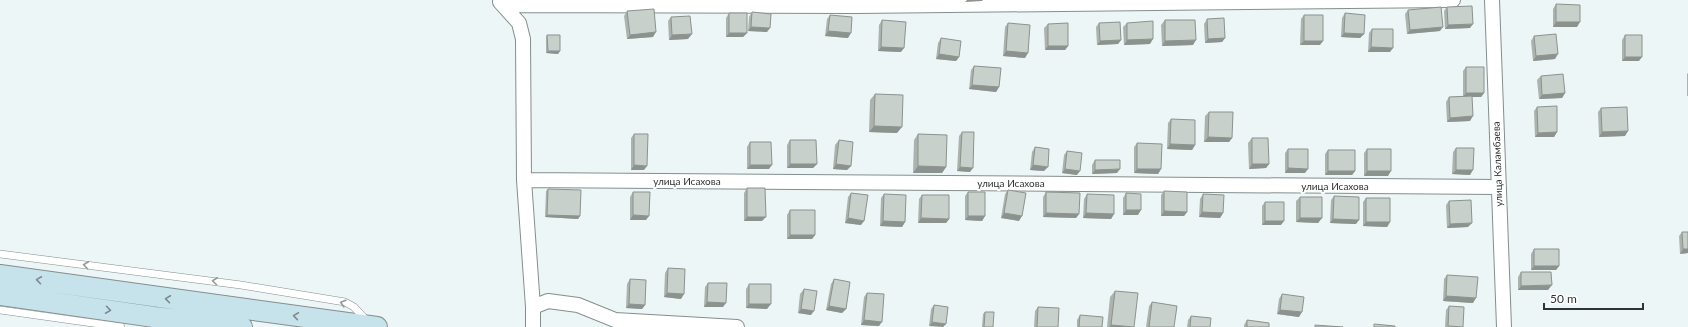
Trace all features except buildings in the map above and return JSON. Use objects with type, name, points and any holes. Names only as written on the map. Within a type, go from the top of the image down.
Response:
[{"type":"main road","points":[[0,275],[377,327]]},
{"type":"main road","points":[[0,295],[152,322],[242,327]]},
{"type":"street","points":[[501,3],[856,6],[1453,0]]},
{"type":"street","name":"улица Каламбаева","points":[[1492,0],[1504,327]]},
{"type":"street","points":[[501,3],[519,23],[523,39],[524,180],[533,327]]},
{"type":"street","name":"улица Исахова","points":[[524,180],[1498,187]]},
{"type":"street","points":[[532,307],[548,301],[578,305],[615,320],[737,327]]},
{"type":"lane","points":[[0,254],[241,285],[345,302],[354,307],[372,326]]},
{"type":"lane","points":[[0,310],[120,327]]}]
